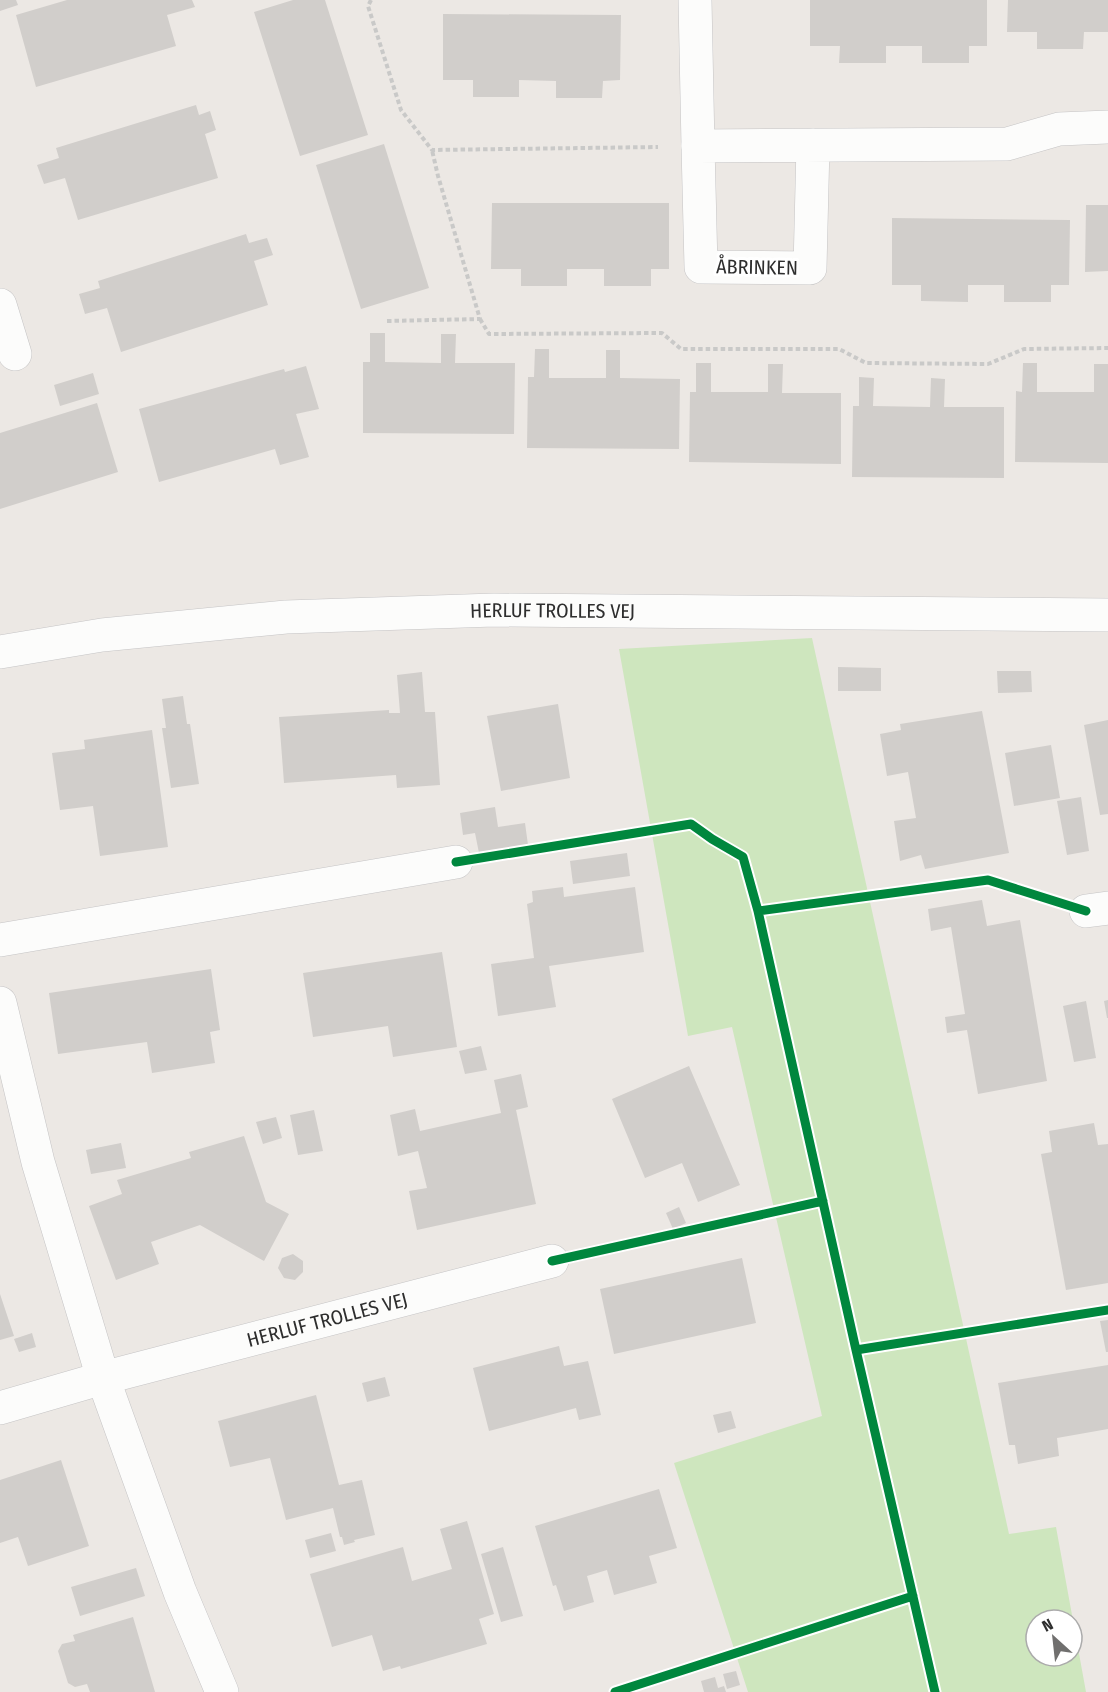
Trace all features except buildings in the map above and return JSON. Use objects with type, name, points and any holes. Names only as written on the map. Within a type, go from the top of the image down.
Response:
[{"type":"street","name":"ÅBRINKEN","points":[[695,0],[701,267],[810,268],[813,145]]},
{"type":"street","points":[[698,146],[1007,144],[1059,129],[1108,127]]},
{"type":"street","points":[[0,305],[15,354]]},
{"type":"street","name":"HERLUF TROLLES VEJ","points":[[0,652],[102,635],[285,617],[494,610],[1108,615]]},
{"type":"street","points":[[0,940],[456,862]]},
{"type":"street","points":[[0,1003],[38,1162],[103,1378],[180,1592],[222,1692]]},
{"type":"street","name":"HERLUF TROLLES VEJ","points":[[0,1408],[103,1378],[552,1261]]},
{"type":"path","points":[[371,0],[368,6],[401,110],[432,150],[480,319],[489,334],[662,333],[681,349],[839,349],[866,363],[988,364],[1024,349],[1108,348]]},
{"type":"path","points":[[432,150],[698,146]]},
{"type":"path","points":[[387,321],[480,319]]},
{"type":"green space","points":[[812,638],[1009,1534],[1056,1527],[1071,1608],[1024,1608],[1024,1668],[1082,1668],[1086,1692],[748,1692],[674,1463],[822,1416],[732,1027],[688,1036],[619,649]]},
{"type":"cycle path","points":[[456,862],[691,824],[743,857],[758,911],[935,1692]]},
{"type":"cycle path","points":[[758,911],[988,880],[1086,911]]},
{"type":"cycle path","points":[[552,1261],[823,1201]]},
{"type":"cycle path","points":[[856,1350],[1108,1310]]},
{"type":"cycle path","points":[[615,1692],[913,1596]]}]
